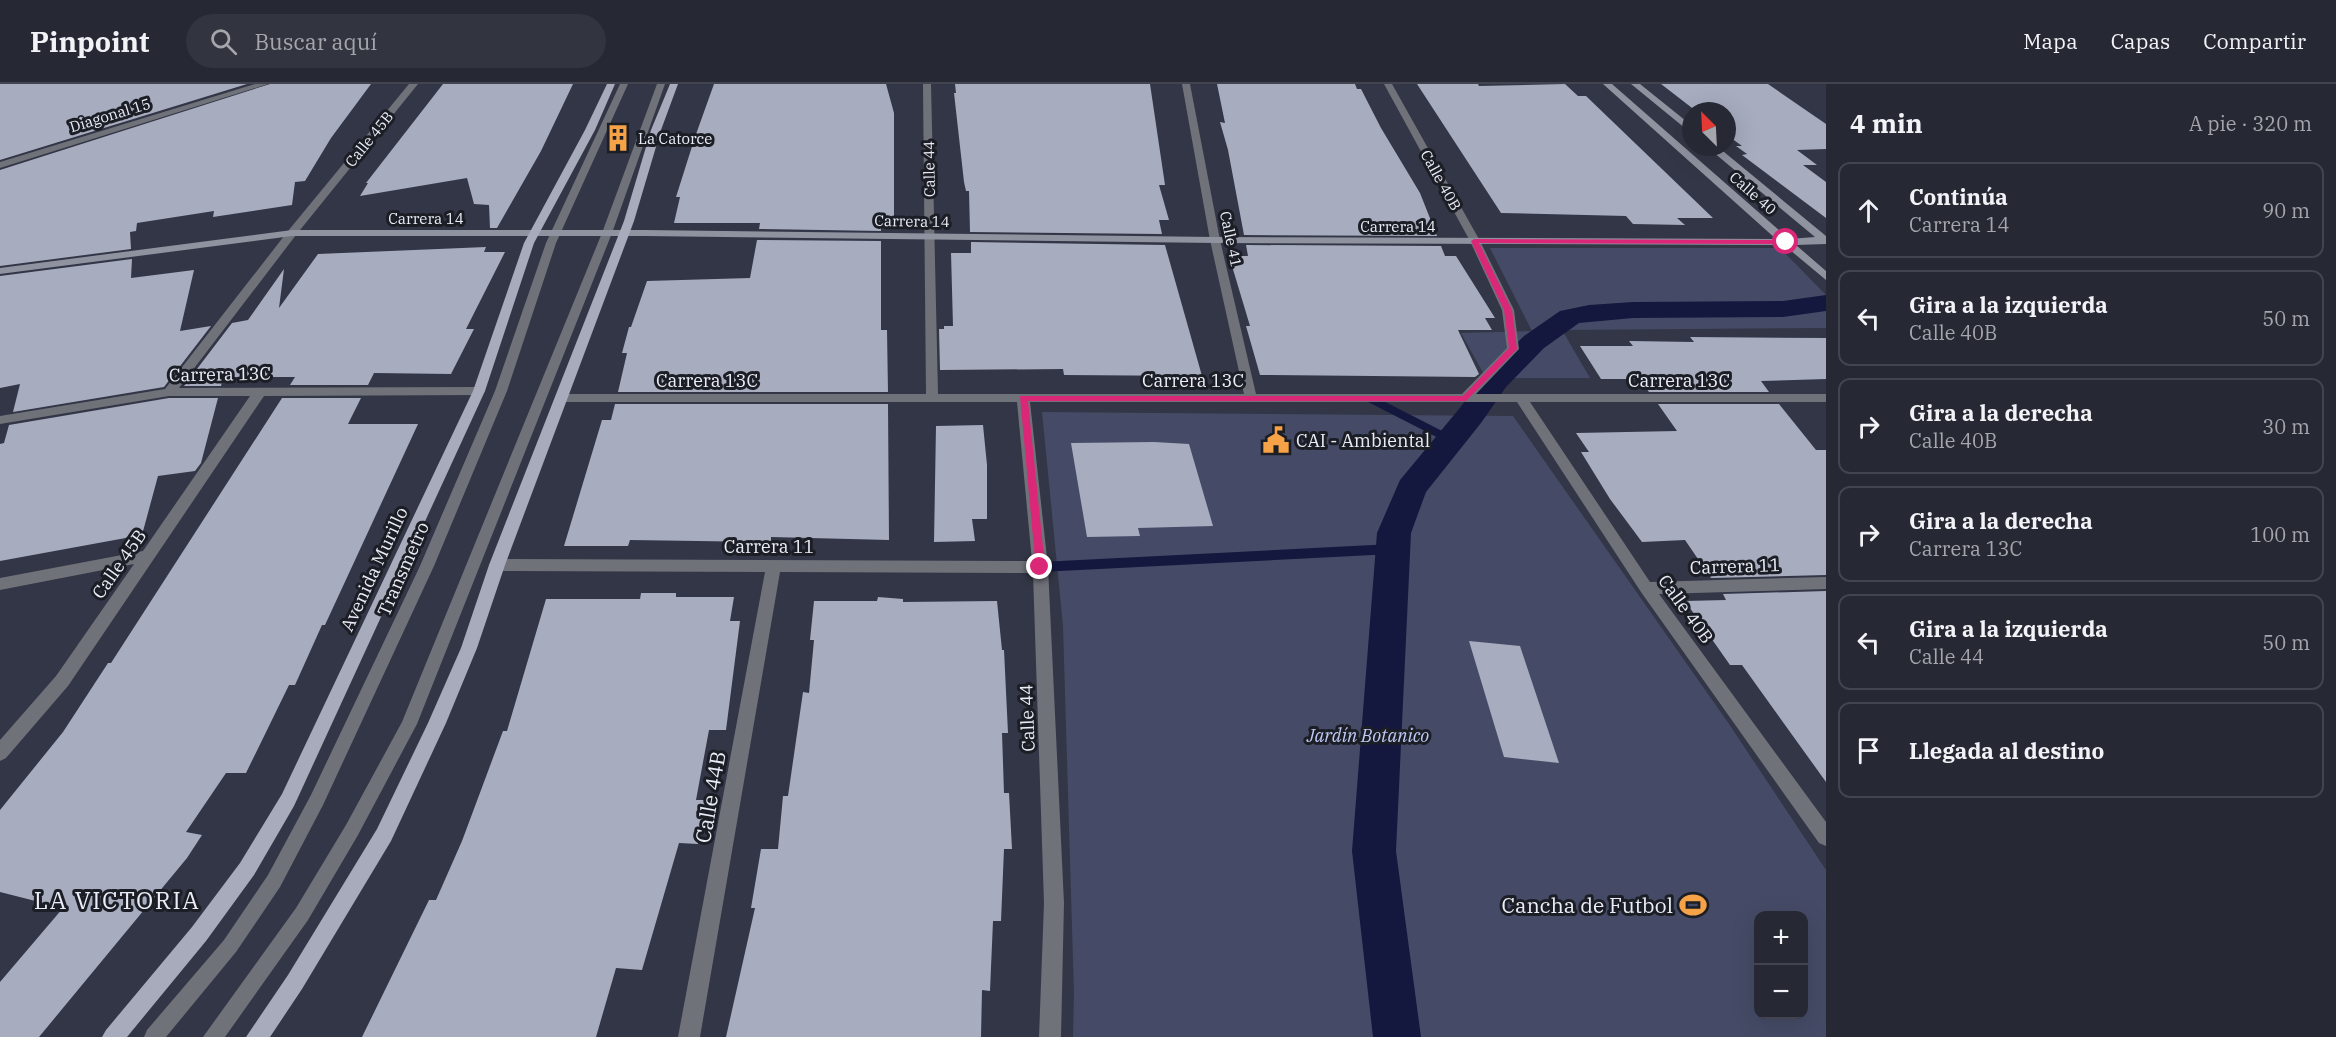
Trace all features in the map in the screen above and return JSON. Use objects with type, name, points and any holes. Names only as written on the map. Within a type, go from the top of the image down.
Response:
[{"type":"main road","name":"Avenida Murillo","points":[[113,1037],[199,934],[247,869],[288,800],[479,391],[534,232],[591,130],[611,84]]},
{"type":"main road","points":[[257,1037],[296,982],[384,835],[469,648],[497,566],[624,233],[656,130],[674,84]]},
{"type":"street","name":"Diagonal 15","points":[[0,165],[264,84]]},
{"type":"street","name":"Calle 45B","points":[[169,392],[292,233],[414,84]]},
{"type":"street","name":"Calle 44","points":[[927,84],[932,398]]},
{"type":"street","name":"Calle 41","points":[[1186,84],[1215,240],[1251,398]]},
{"type":"street","name":"Calle 40B","points":[[1388,84],[1474,241],[1508,310],[1513,349],[1469,398]]},
{"type":"street","name":"Calle 40","points":[[1607,84],[1826,277]]},
{"type":"street","points":[[1635,84],[1682,123]]},
{"type":"street","name":"Calle 40","points":[[1723,156],[1826,240]]},
{"type":"street","name":"Carrera 14","points":[[0,271],[292,233],[556,232],[1215,240],[1786,242],[1826,240]]},
{"type":"street","name":"Calle 45B","points":[[0,753],[62,681],[261,390]]},
{"type":"street","name":"Carrera 13C","points":[[0,420],[169,392],[479,391]]},
{"type":"street","name":"Carrera 13C","points":[[561,398],[1826,398]]},
{"type":"street","name":"Calle 44","points":[[1023,398],[1040,567],[1054,903],[1050,1037]]},
{"type":"street","name":"Calle 40B","points":[[1513,398],[1646,588],[1826,837]]},
{"type":"street","points":[[0,584],[149,555]]},
{"type":"street","name":"Calle 44B","points":[[689,1037],[774,565]]},
{"type":"street","name":"Carrera 11","points":[[497,566],[1040,567]]},
{"type":"street","name":"Carrera 11","points":[[1646,588],[1826,583]]},
{"type":"lane","name":"Transmetro","points":[[154,1037],[230,946],[274,880],[317,800],[427,566],[501,391],[556,232],[624,84]]},
{"type":"lane","points":[[213,1037],[302,914],[352,830],[409,724],[606,233],[661,84]]},
{"type":"green space","points":[[1490,248],[1780,248],[1826,295],[1826,328],[1562,330],[1590,378],[1486,378],[1461,333],[1532,331]]},
{"type":"green space","name":"Jardín Botanico","points":[[1042,412],[1513,416],[1729,724],[1826,870],[1826,1037],[1073,1037],[1074,994],[1063,626]]},
{"type":"building","points":[[0,84],[247,84],[0,160]]},
{"type":"building","points":[[270,84],[371,84],[331,138],[305,181],[295,182],[292,205],[213,217],[214,211],[137,223],[136,231],[130,232],[131,249],[0,266],[0,170]]},
{"type":"building","points":[[443,84],[573,84],[541,151],[497,228],[490,228],[489,205],[474,204],[467,178],[360,196],[368,183],[366,183]]},
{"type":"building","points":[[714,84],[886,84],[894,113],[894,220],[881,220],[881,231],[759,229],[760,223],[674,223],[680,197],[676,197]]},
{"type":"building","points":[[955,84],[1150,84],[1165,185],[1159,185],[1169,220],[1159,220],[1162,234],[970,232],[969,191],[966,191],[964,182],[954,93],[956,93]]},
{"type":"building","points":[[1217,84],[1355,84],[1357,89],[1361,89],[1381,128],[1420,193],[1437,236],[1244,235],[1228,150],[1220,122],[1225,123]]},
{"type":"building","points":[[1417,84],[1478,84],[1479,86],[1565,84],[1578,96],[1586,96],[1713,218],[1677,218],[1685,225],[1633,224],[1626,216],[1501,213]]},
{"type":"building","points":[[1661,84],[1768,84],[1826,124],[1826,149],[1797,150],[1817,165],[1803,165],[1826,182],[1826,218],[1742,155],[1747,154],[1736,146],[1742,146],[1736,142],[1736,102],[1684,102]]},
{"type":"building","points":[[757,240],[881,241],[881,330],[887,330],[888,392],[618,392],[627,353],[622,353],[629,327],[631,327],[647,281],[750,278]]},
{"type":"building","points":[[971,242],[1165,245],[1202,376],[1064,375],[1063,369],[940,370],[939,329],[944,329],[944,326],[953,326],[951,253],[971,253]]},
{"type":"building","points":[[1246,245],[1441,246],[1445,256],[1456,256],[1495,318],[1485,318],[1492,330],[1458,330],[1479,374],[1475,377],[1260,375],[1246,326],[1250,326],[1229,256],[1248,256]]},
{"type":"building","points":[[486,247],[484,252],[505,252],[466,329],[474,329],[451,374],[374,373],[368,385],[290,385],[295,377],[223,377],[221,386],[184,386],[232,323],[248,320],[284,269],[279,308],[318,254]]},
{"type":"building","points":[[132,259],[131,278],[194,270],[180,331],[211,326],[164,387],[13,412],[20,384],[0,388],[0,276]]},
{"type":"building","points":[[1690,337],[1826,338],[1826,379],[1761,381],[1769,392],[1649,392],[1640,379],[1601,379],[1580,346],[1633,346],[1629,341],[1694,342]]},
{"type":"building","points":[[169,398],[218,398],[201,463],[195,471],[158,476],[142,535],[0,561],[0,444],[4,443],[9,425]]},
{"type":"building","points":[[282,398],[361,398],[348,424],[418,424],[325,625],[322,625],[295,685],[289,685],[246,773],[226,773],[186,832],[202,835],[187,858],[39,1037],[0,1037],[0,982],[63,908],[0,892],[0,810],[63,732],[108,663],[111,663]]},
{"type":"building","points":[[615,404],[888,404],[889,540],[771,537],[771,542],[630,540],[628,546],[564,546],[602,420],[611,420]]},
{"type":"building","points":[[1658,404],[1779,404],[1816,450],[1826,450],[1826,575],[1711,578],[1685,540],[1642,542],[1610,499],[1581,452],[1589,452],[1576,433],[1677,431]]},
{"type":"building","points":[[983,425],[987,465],[987,519],[972,519],[975,541],[934,542],[936,426]]},
{"type":"building","points":[[1071,443],[1189,444],[1213,526],[1138,528],[1140,536],[1087,537]]},
{"type":"building","points":[[1826,591],[1826,782],[1742,665],[1730,665],[1685,601],[1726,600],[1723,594]]},
{"type":"building","points":[[641,593],[676,593],[676,597],[734,597],[730,621],[740,621],[726,730],[709,730],[696,800],[708,800],[698,844],[679,843],[642,970],[616,968],[596,1037],[362,1037],[429,900],[436,900],[462,841],[503,731],[507,731],[546,599],[640,599]]},
{"type":"building","points":[[878,597],[903,599],[903,602],[997,601],[1002,650],[1004,650],[1008,733],[1002,733],[1004,793],[1009,793],[1012,849],[1004,849],[1001,921],[993,921],[990,991],[982,990],[981,1037],[726,1037],[755,908],[751,908],[761,849],[778,849],[783,796],[788,796],[803,692],[809,693],[814,640],[810,640],[814,601],[877,601]]},
{"type":"building","points":[[1469,641],[1520,646],[1559,763],[1504,757]]},
{"type":"waterway","points":[[1397,1037],[1374,851],[1394,533],[1411,488],[1470,416],[1496,380],[1534,342],[1570,317],[1589,313],[1633,310],[1783,309],[1826,303]]},
{"type":"waterway","points":[[1369,398],[1451,440]]},
{"type":"waterway","points":[[1040,567],[1392,549]]},
{"type":"place","name":"La Catorce","points":[[618,138]]},
{"type":"place","name":"CAI - Ambiental","points":[[1276,440]]},
{"type":"place","name":"Cancha de Futbol","points":[[1693,905]]},
{"type":"district","name":"LA VICTORIA","points":[[117,900]]},
{"type":"route","points":[[1040,567],[1023,398],[1466,398],[1513,349],[1508,310],[1474,241],[1786,242]]}]
